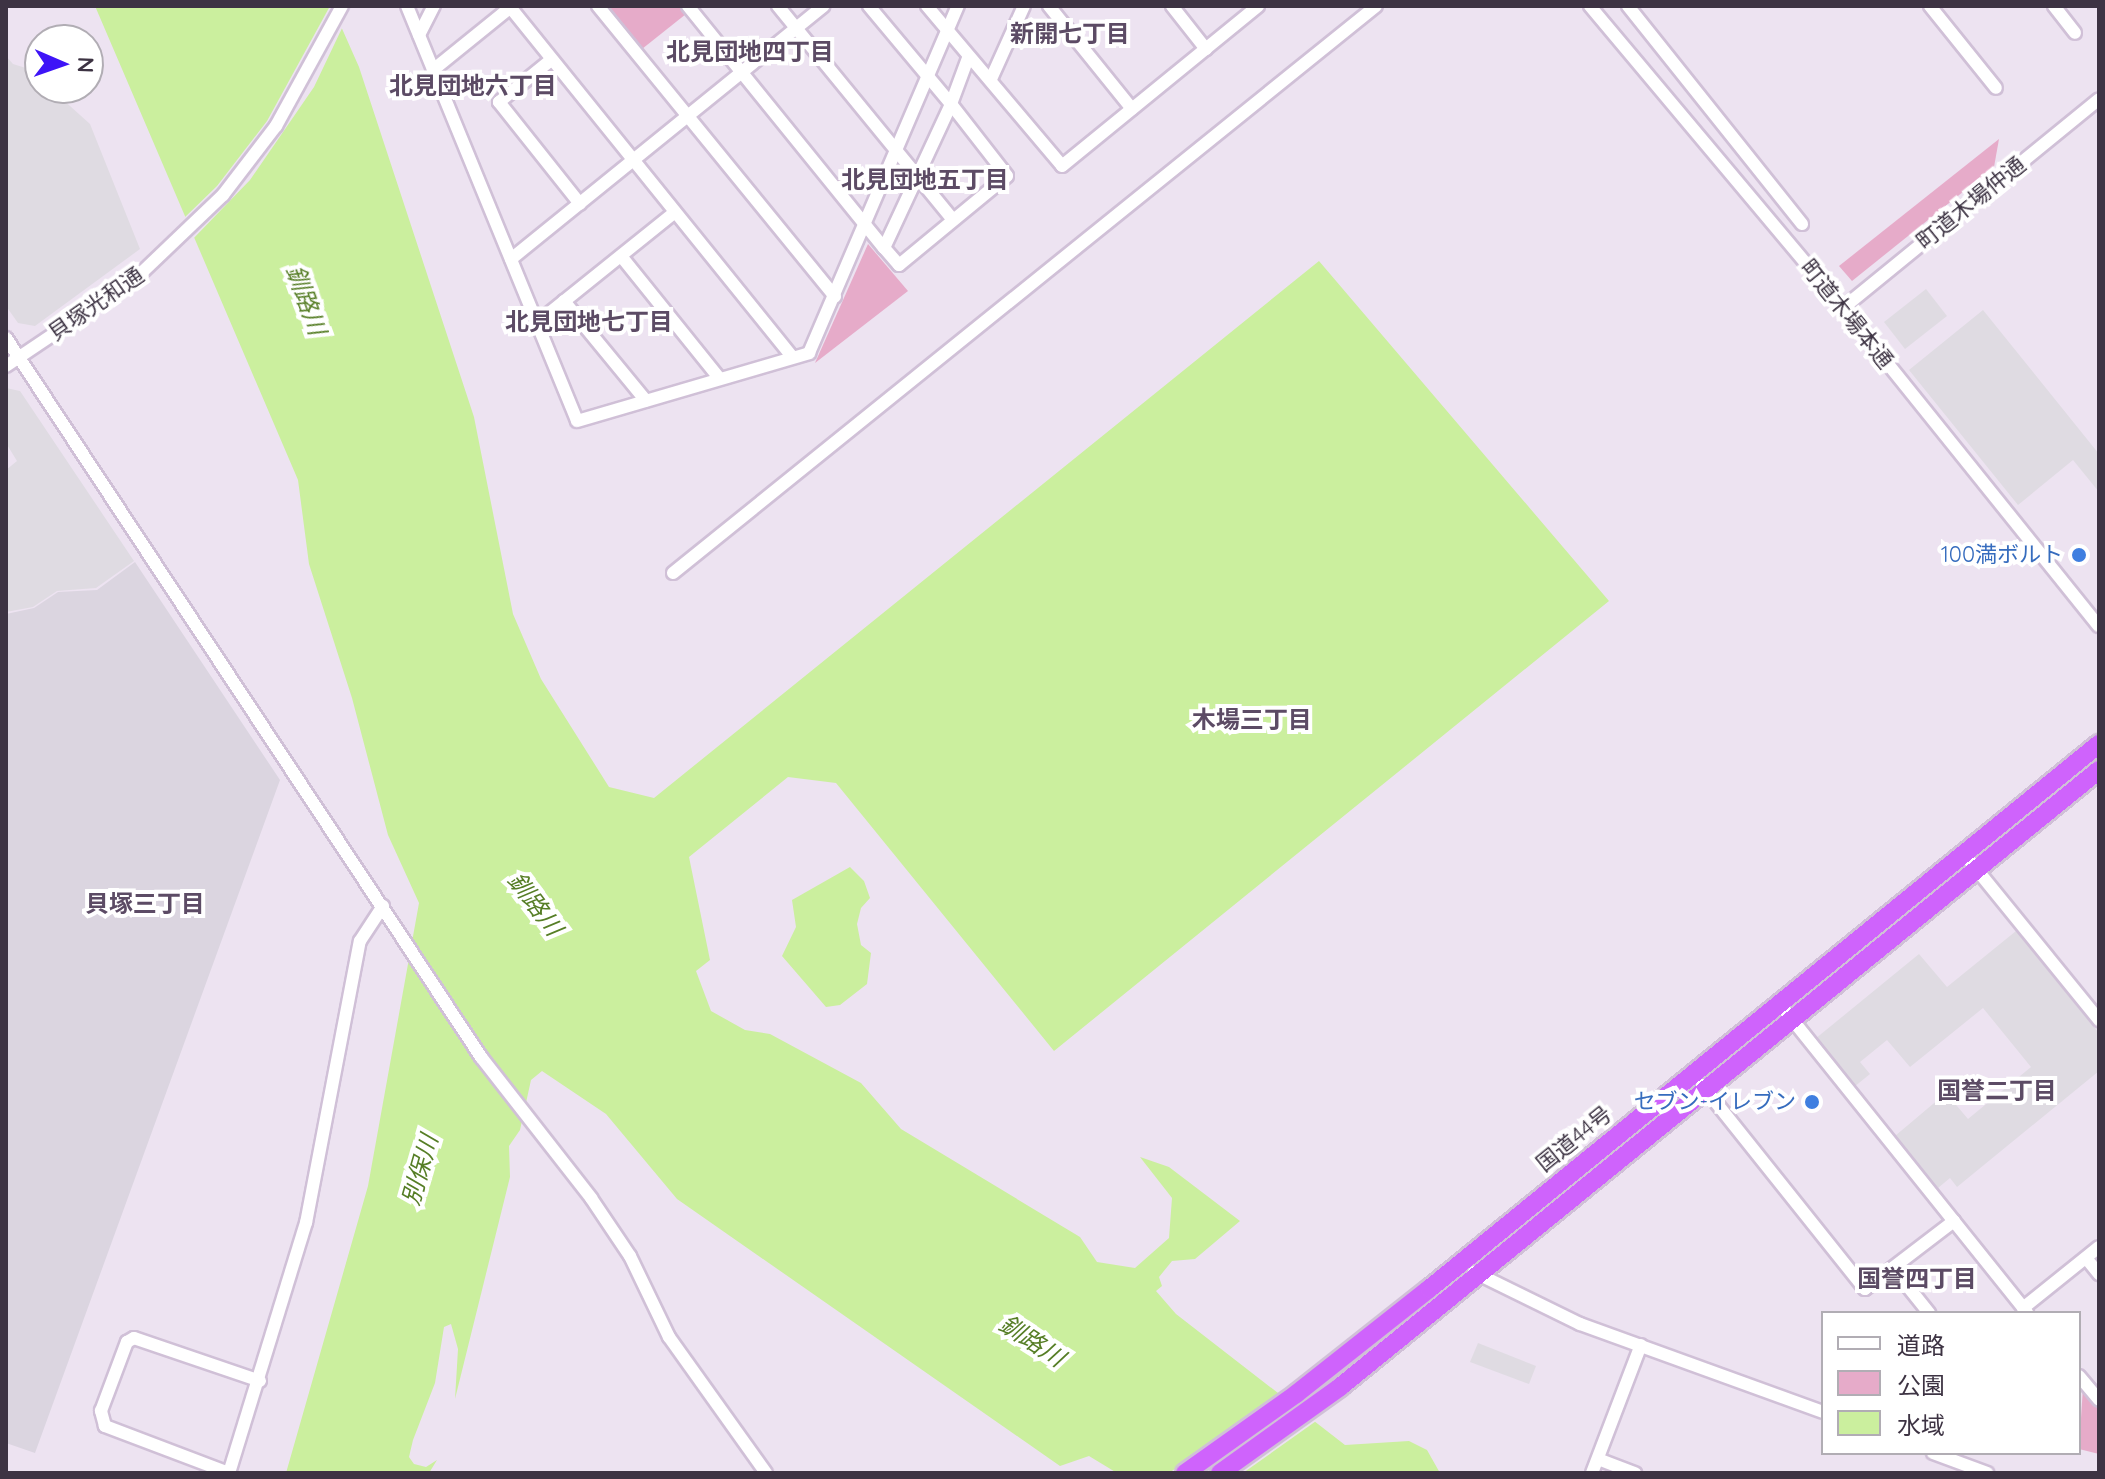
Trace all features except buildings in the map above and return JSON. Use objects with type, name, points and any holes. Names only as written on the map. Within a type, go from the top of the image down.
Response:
[{"type":"highway","name":"国道44号","points":[[1185,1473],[1296,1394],[1462,1262],[2099,744]]},
{"type":"highway","name":"国道44号","points":[[1220,1473],[1312,1407],[2099,770]]},
{"type":"street","name":"貝塚光和通","points":[[6,366],[134,280],[182,236],[259,151],[342,6]]},
{"type":"street","points":[[407,6],[577,421],[809,353],[930,80],[958,6]]},
{"type":"street","points":[[419,35],[434,6]]},
{"type":"street","points":[[598,6],[835,297]]},
{"type":"street","points":[[688,6],[899,265],[1007,176],[869,6]]},
{"type":"street","points":[[778,6],[953,220]]},
{"type":"street","points":[[511,259],[823,6]]},
{"type":"street","points":[[927,6],[1062,166],[1258,6]]},
{"type":"street","points":[[991,79],[1024,6]]},
{"type":"street","points":[[1049,6],[1132,109]]},
{"type":"street","points":[[1172,6],[1206,49]]},
{"type":"street","points":[[673,573],[1376,6]]},
{"type":"street","name":"町道木場本通","points":[[1590,6],[1843,308],[2099,626]]},
{"type":"street","points":[[1628,6],[1802,224]]},
{"type":"street","points":[[1930,6],[1996,88]]},
{"type":"street","points":[[2054,6],[2075,33]]},
{"type":"street","points":[[433,70],[511,7],[792,357]]},
{"type":"street","points":[[884,248],[951,104],[968,58]]},
{"type":"street","points":[[551,60],[499,102],[580,204]]},
{"type":"street","name":"町道木場仲通","points":[[1843,308],[2099,99]]},
{"type":"street","points":[[537,323],[675,212]]},
{"type":"street","points":[[621,256],[719,378]]},
{"type":"street","points":[[564,301],[646,401]]},
{"type":"street","points":[[6,338],[397,928],[533,1128],[599,1210],[630,1256],[669,1337],[744,1447],[766,1473]]},
{"type":"street","points":[[1965,855],[2099,1020]]},
{"type":"street","points":[[260,1381],[134,1338],[127,1342],[101,1411],[105,1426],[229,1473],[260,1381],[306,1223],[360,941],[383,906]]},
{"type":"street","points":[[1779,1003],[2025,1310],[2099,1247]]},
{"type":"street","points":[[1693,1074],[1865,1289],[1954,1221]]},
{"type":"street","points":[[2086,1258],[2099,1274]]},
{"type":"street","points":[[1462,1262],[1477,1275],[1580,1324],[1821,1411]]},
{"type":"street","points":[[1893,1268],[1927,1311]]},
{"type":"street","points":[[1592,1473],[1641,1345]]},
{"type":"street","points":[[2081,1378],[2099,1400]]},
{"type":"street","points":[[744,1447],[777,1473]]},
{"type":"street","points":[[1938,1455],[1987,1473]]},
{"type":"street","points":[[1598,1459],[1635,1473]]},
{"type":"shaded area","points":[[6,56],[13,64],[24,67],[24,104],[68,104],[90,124],[140,249],[35,326],[18,323],[6,306]]},
{"type":"shaded area","points":[[1926,289],[1947,316],[1905,349],[1884,322]]},
{"type":"shaded area","points":[[1983,310],[2099,454],[2099,492],[2073,460],[2018,505],[1909,370]]},
{"type":"shaded area","points":[[6,388],[20,391],[134,561],[96,588],[57,591],[33,607],[6,612],[6,470],[17,461],[6,443]]},
{"type":"shaded area","points":[[135,562],[280,780],[35,1453],[6,1443],[6,614],[34,608],[58,592],[97,590]]},
{"type":"shaded area","points":[[2016,931],[2099,1033],[2099,1071],[1957,1187],[1950,1178],[1938,1188],[1895,1136],[1946,1093],[1968,1119],[2031,1067],[1983,1008],[1910,1067],[1887,1040],[1860,1062],[1870,1074],[1854,1087],[1815,1039],[1919,954],[1947,987]]},
{"type":"shaded area","points":[[1478,1343],[1536,1366],[1529,1384],[1470,1362]]},
{"type":"green space","points":[[607,6],[679,6],[686,14],[642,49]]},
{"type":"green space","points":[[1999,139],[1994,167],[1852,281],[1839,266]]},
{"type":"green space","points":[[868,244],[908,291],[815,363]]},
{"type":"green space","points":[[2083,1387],[2099,1407],[2099,1454],[2081,1450]]},
{"type":"water","points":[[95,6],[332,6],[359,67],[474,417],[513,614],[541,679],[609,787],[654,798],[1319,261],[1609,601],[1054,1051],[836,783],[788,777],[689,857],[710,960],[696,971],[711,1011],[745,1030],[770,1034],[861,1083],[901,1129],[1080,1237],[1097,1262],[1135,1268],[1169,1238],[1172,1198],[1140,1157],[1169,1167],[1240,1221],[1195,1259],[1172,1261],[1159,1277],[1162,1286],[1156,1291],[1176,1314],[1345,1445],[1409,1441],[1427,1450],[1440,1473],[1117,1473],[1089,1456],[1060,1466],[677,1199],[606,1114],[542,1071],[531,1080],[520,1130],[509,1146],[510,1177],[455,1399],[458,1349],[451,1324],[444,1327],[435,1383],[409,1457],[414,1464],[426,1467],[437,1460],[429,1473],[286,1473],[368,1186],[419,903],[388,835],[352,698],[309,564],[298,480]]},
{"type":"water","points":[[850,867],[864,881],[870,898],[861,908],[857,924],[861,945],[871,953],[867,984],[840,1005],[826,1007],[782,956],[796,927],[792,900]]},
{"type":"pier","points":[[330,6],[336,6],[344,24],[314,87],[250,180],[191,241],[182,220],[217,186],[267,121]]},
{"type":"pier","points":[[1285,1392],[1319,1419],[1243,1473],[1169,1473]]},
{"type":"place","name":"100満ボルト","points":[[2079,555]]},
{"type":"place","name":"セブン-イレブン","points":[[1812,1102]]},
{"type":"district","name":"新開七丁目","points":[[1070,34]]},
{"type":"district","name":"北見団地四丁目","points":[[750,52]]},
{"type":"district","name":"北見団地六丁目","points":[[473,86]]},
{"type":"district","name":"北見団地五丁目","points":[[925,180]]},
{"type":"district","name":"北見団地七丁目","points":[[589,322]]},
{"type":"district","name":"木場三丁目","points":[[1252,720]]},
{"type":"district","name":"貝塚三丁目","points":[[145,904]]},
{"type":"district","name":"国誉二丁目","points":[[1997,1091]]},
{"type":"district","name":"国誉四丁目","points":[[1917,1279]]},
{"type":"water label","name":"釧路川","points":[[306,300]]},
{"type":"water label","name":"釧路川","points":[[535,904]]},
{"type":"water label","name":"別保川","points":[[420,1170]]},
{"type":"water label","name":"釧路川","points":[[1032,1341]]}]
